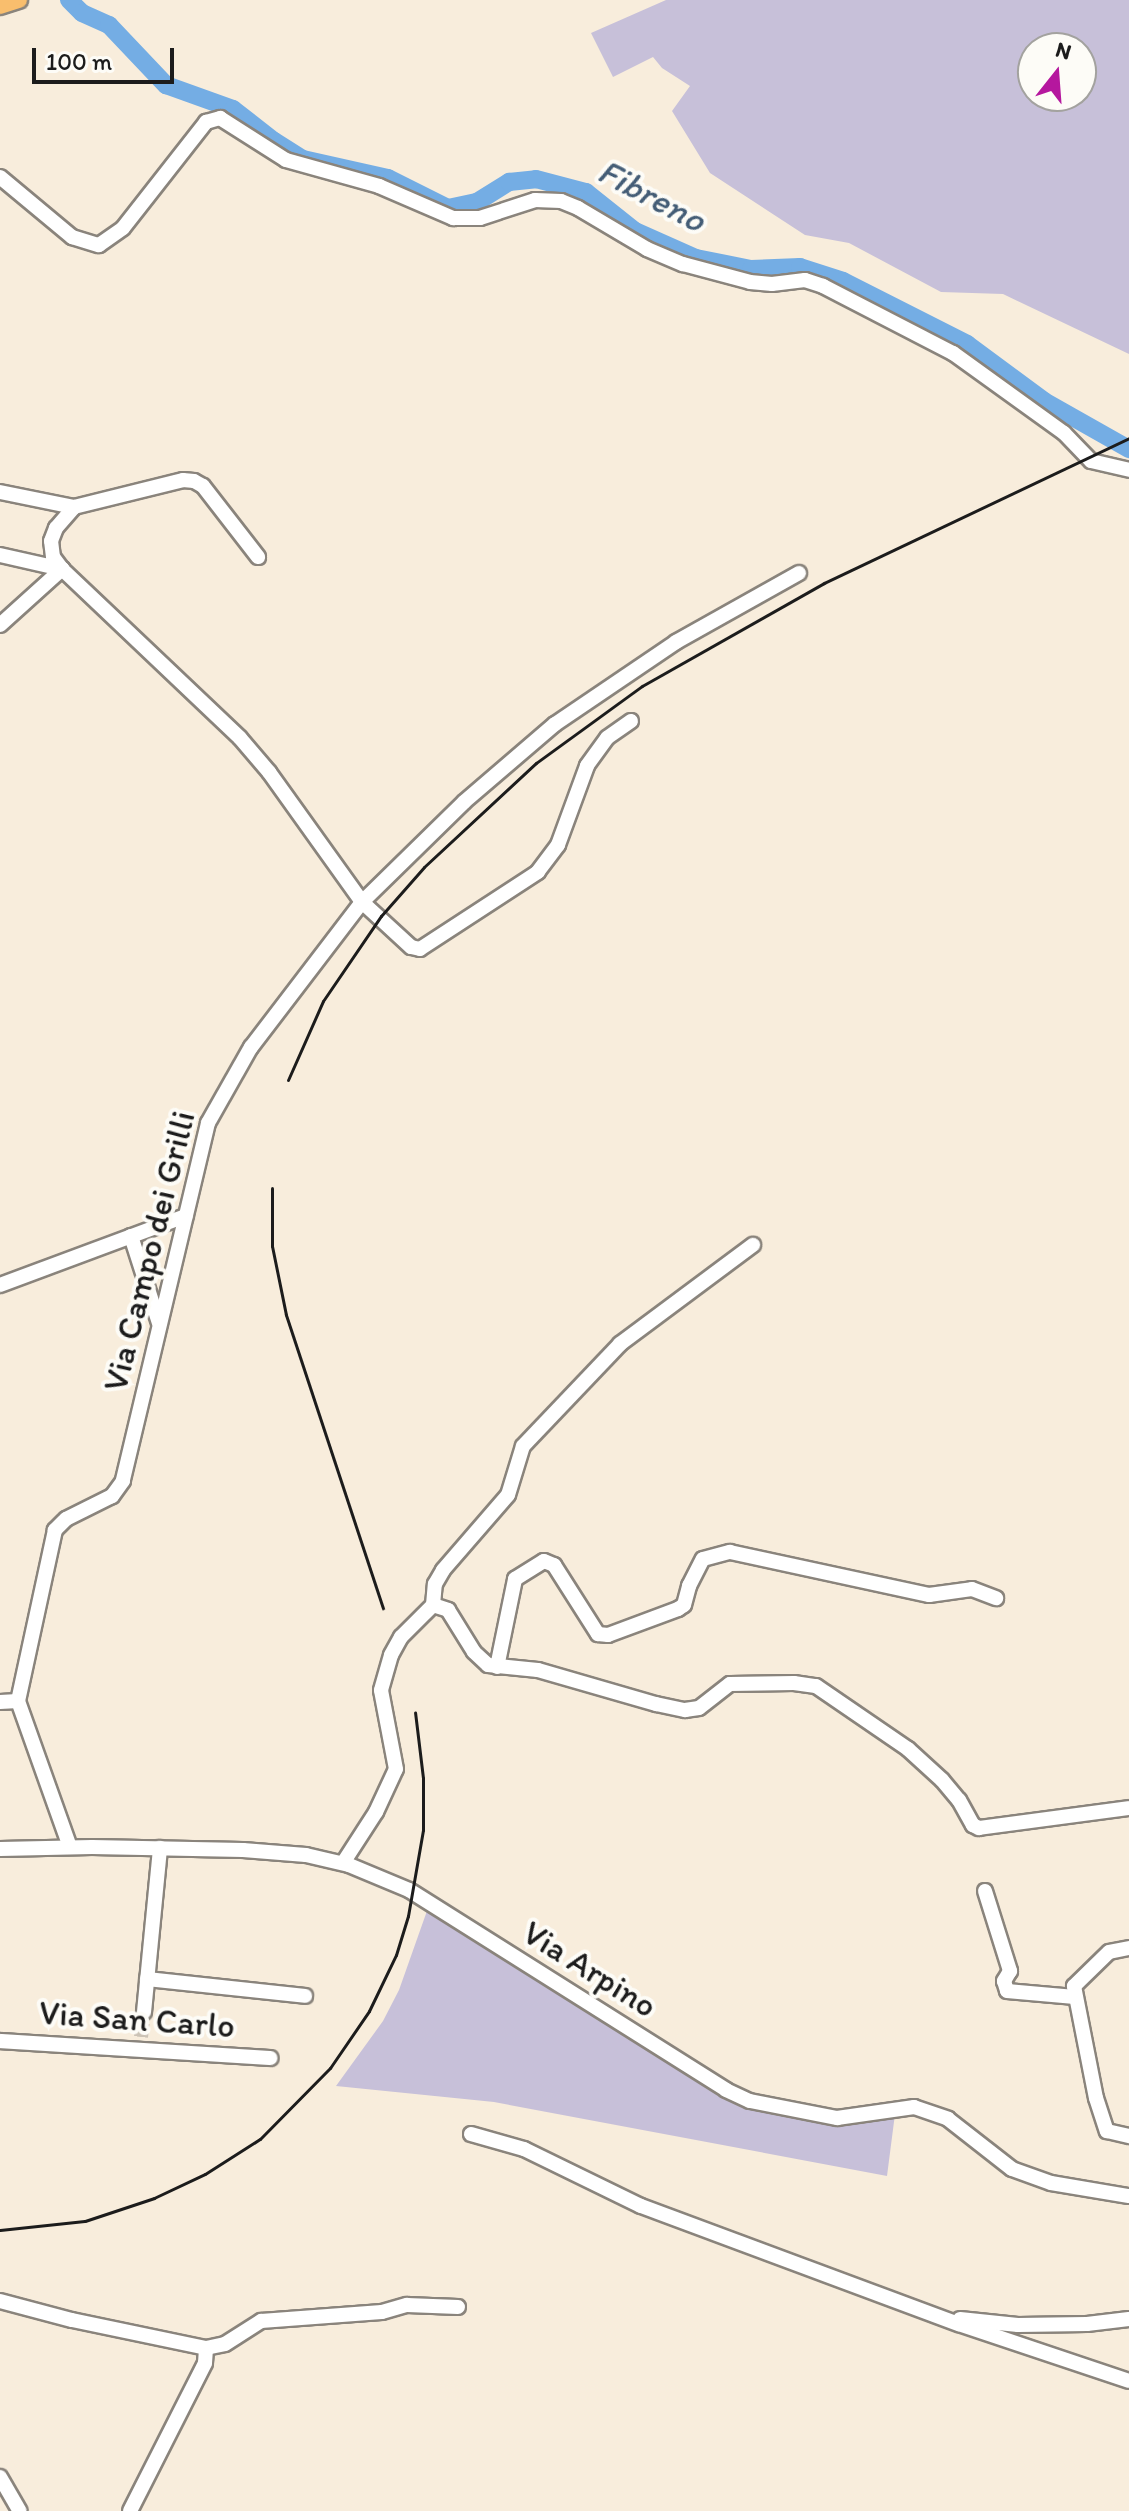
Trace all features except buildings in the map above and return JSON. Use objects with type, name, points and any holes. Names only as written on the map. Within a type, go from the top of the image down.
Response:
[{"type":"main road","points":[[0,6],[19,0]]},
{"type":"street","points":[[0,177],[72,237],[99,245],[119,232],[206,122],[216,118],[228,120],[286,160],[379,186],[453,218],[480,218],[529,201],[561,201],[647,249],[683,264],[743,281],[772,284],[805,280],[823,286],[947,350],[1064,433],[1091,461],[1129,470]]},
{"type":"street","points":[[0,492],[74,507],[183,480],[194,481],[203,486],[258,557]]},
{"type":"street","points":[[74,507],[56,528],[51,541],[51,554],[62,569],[250,748],[362,902],[411,947],[420,949],[538,872],[558,845],[587,766],[607,738],[631,721]]},
{"type":"street","points":[[0,555],[62,569]]},
{"type":"street","points":[[0,625],[62,569]]},
{"type":"street","name":"Via Campo dei Grilli","points":[[18,1701],[54,1534],[63,1521],[110,1497],[120,1487],[208,1123],[238,1068],[362,902],[464,802],[555,724],[676,642],[799,573]]},
{"type":"street","points":[[0,1285],[186,1216]]},
{"type":"street","points":[[131,1236],[160,1325]]},
{"type":"street","points":[[343,1863],[376,1812],[396,1769],[381,1694],[388,1663],[401,1637],[433,1605],[440,1574],[508,1495],[517,1456],[531,1436],[620,1344],[753,1245]]},
{"type":"street","points":[[497,1667],[515,1579],[544,1561],[554,1565],[598,1634],[608,1635],[684,1605],[697,1565],[715,1553],[730,1552],[929,1595],[972,1589],[996,1598]]},
{"type":"street","points":[[433,1605],[448,1610],[476,1656],[497,1667],[538,1670],[685,1710],[699,1708],[730,1684],[794,1683],[816,1686],[908,1749],[942,1780],[959,1800],[973,1825],[979,1828],[1129,1808]]},
{"type":"street","points":[[0,1702],[18,1701],[70,1847]]},
{"type":"street","name":"Via Arpino","points":[[0,1849],[70,1847],[278,1852],[343,1863],[409,1890],[726,2090],[750,2101],[837,2118],[914,2107],[948,2119],[1012,2169],[1051,2183],[1129,2196]]},
{"type":"street","points":[[144,2012],[160,1848]]},
{"type":"street","points":[[985,1891],[1010,1971],[1004,1981],[1007,1991],[1075,1997]]},
{"type":"street","points":[[1129,1948],[1109,1952],[1090,1967],[1074,1986],[1107,2131],[1129,2136]]},
{"type":"street","points":[[147,1979],[305,1996]]},
{"type":"street","name":"Via San Carlo","points":[[0,2041],[141,2043],[270,2058]]},
{"type":"street","points":[[471,2134],[524,2149],[641,2206],[948,2320],[1129,2381]]},
{"type":"street","points":[[0,2301],[72,2320],[206,2348],[225,2344],[261,2321],[382,2312],[407,2305],[458,2307]]},
{"type":"street","points":[[948,2320],[1087,2324],[1129,2319]]},
{"type":"street","points":[[130,2511],[205,2363],[206,2348]]},
{"type":"street","points":[[0,2477],[20,2511]]},
{"type":"shaded area","points":[[666,0],[1129,0],[1129,354],[1003,294],[941,292],[849,243],[805,235],[710,173],[672,111],[690,86],[662,68],[653,57],[613,77],[591,33]]},
{"type":"shaded area","points":[[428,1908],[724,2093],[817,2121],[895,2114],[887,2176],[494,2102],[336,2086],[383,2021],[399,1990]]},
{"type":"waterway","name":"Fibreno","points":[[69,0],[82,13],[109,25],[166,85],[233,109],[303,159],[388,178],[448,208],[477,202],[509,182],[536,179],[586,192],[635,231],[696,258],[751,269],[800,267],[843,281],[967,344],[1044,401],[1129,449]]},
{"type":"tunnel","points":[[141,2037],[144,2012]]},
{"type":"railway","points":[[288,1080],[323,1001],[381,916],[424,867],[536,763],[642,686],[824,583],[1129,438]]},
{"type":"railway","points":[[272,1188],[272,1246],[286,1315],[383,1608]]},
{"type":"railway","points":[[0,2230],[85,2221],[154,2198],[205,2174],[260,2139],[330,2068],[369,2011],[396,1955],[408,1916],[423,1830],[423,1778],[415,1712]]}]
